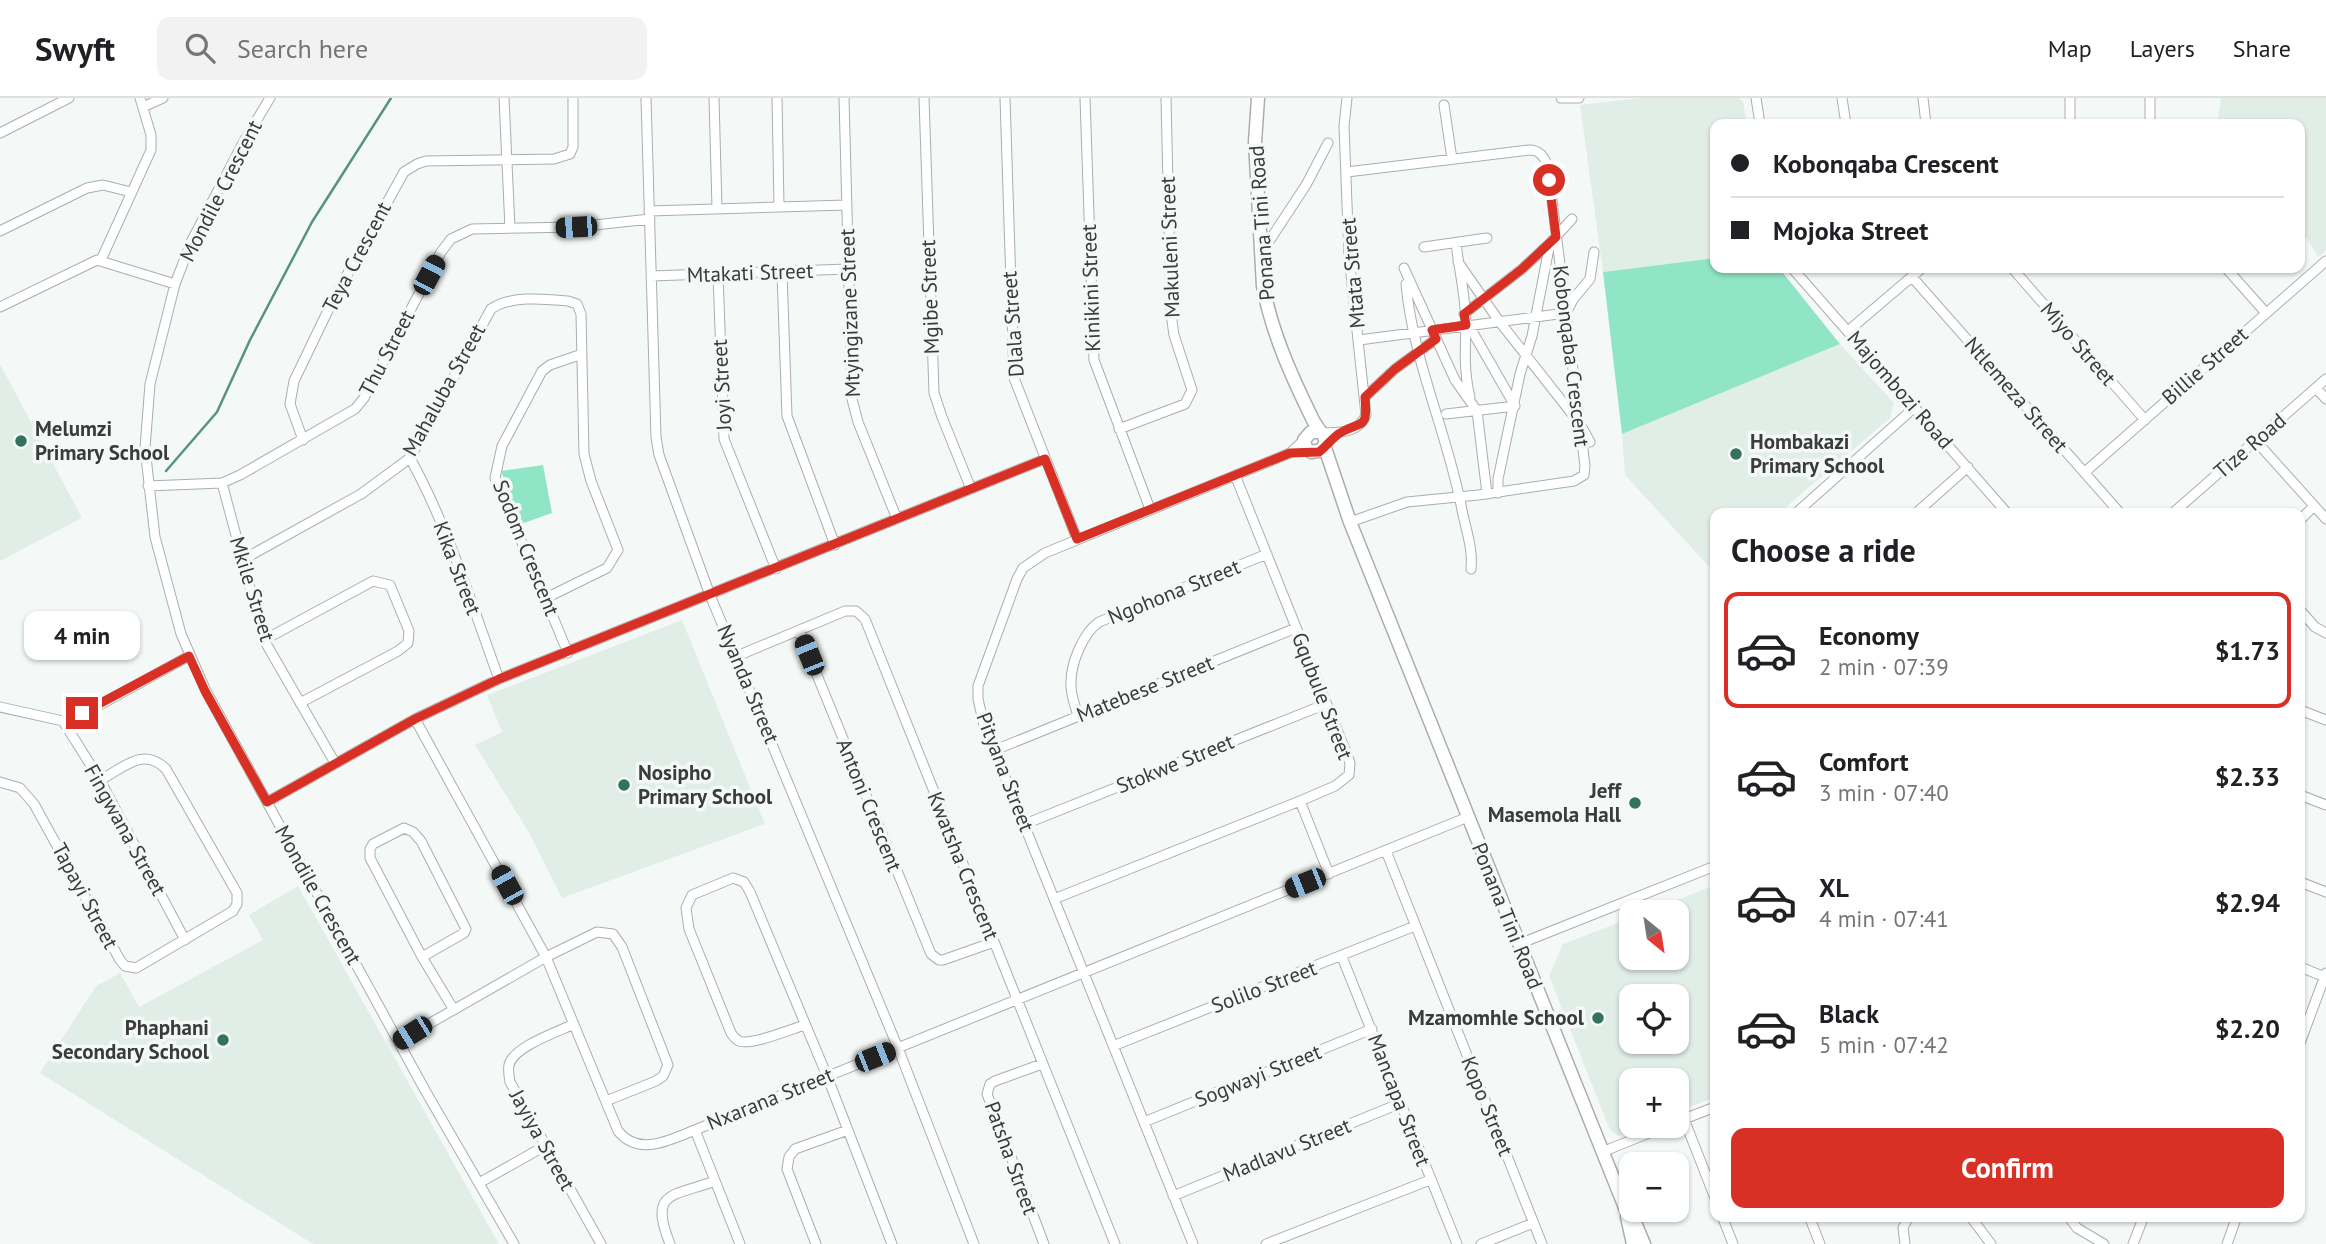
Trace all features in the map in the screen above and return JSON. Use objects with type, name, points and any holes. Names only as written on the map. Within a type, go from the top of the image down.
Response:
[{"type":"street","points":[[0,133],[69,98]]},
{"type":"street","points":[[101,260],[149,157],[152,142],[141,102],[163,98]]},
{"type":"street","name":"Mondile Crescent","points":[[270,98],[192,240],[175,284],[150,384],[145,448],[155,537],[189,656],[205,691],[514,1244]]},
{"type":"street","points":[[503,98],[510,228]]},
{"type":"street","name":"Teya Crescent","points":[[303,440],[290,404],[294,381],[332,302],[400,178],[411,167],[426,161],[554,159],[570,154],[573,147],[573,98]]},
{"type":"street","name":"Nyanda Street","points":[[646,98],[656,446],[710,595],[898,1048],[974,1244]]},
{"type":"street","points":[[714,98],[716,208]]},
{"type":"street","points":[[777,98],[779,205]]},
{"type":"street","name":"Mtyingizane Street","points":[[844,98],[853,406],[860,430],[897,519]]},
{"type":"street","name":"Mgibe Street","points":[[924,98],[934,393],[971,489]]},
{"type":"street","name":"Dlala Street","points":[[1005,98],[1013,370],[1016,385],[1077,539]]},
{"type":"street","name":"Kinikini Street","points":[[1085,98],[1092,346],[1097,372],[1150,509]]},
{"type":"street","name":"Makuleni Street","points":[[1119,429],[1185,404],[1192,390],[1172,327],[1166,98]]},
{"type":"street","name":"Ponana Tini Road","points":[[1258,98],[1255,142],[1260,256],[1266,305],[1277,340],[1295,385],[1323,439],[1350,522],[1619,1193]]},
{"type":"street","name":"Mtata Street","points":[[1323,439],[1362,423],[1366,415],[1351,286],[1344,126],[1347,98]]},
{"type":"street","points":[[1561,98],[1580,98]]},
{"type":"street","points":[[1756,98],[1759,119]]},
{"type":"street","points":[[1842,98],[1845,119]]},
{"type":"street","points":[[1923,98],[1925,119]]},
{"type":"street","points":[[2070,98],[2070,119]]},
{"type":"street","points":[[2150,98],[2150,119]]},
{"type":"street","points":[[1444,105],[1452,159]]},
{"type":"street","points":[[1260,256],[1306,185],[1328,143]]},
{"type":"street","name":"Kobonqaba Crescent","points":[[1347,172],[1528,150],[1540,153],[1548,168],[1553,240],[1566,313],[1585,466],[1582,477],[1570,482],[1396,504],[1350,522]]},
{"type":"street","points":[[0,231],[87,188],[103,185],[131,192]]},
{"type":"street","name":"Thu Street","points":[[149,486],[222,483],[350,412],[364,398],[438,258],[451,239],[472,229],[576,227],[716,208],[847,205]]},
{"type":"street","points":[[1464,314],[1553,240],[1572,219]]},
{"type":"street","points":[[1424,247],[1488,238]]},
{"type":"street","points":[[1498,493],[1512,408],[1553,240]]},
{"type":"street","points":[[1456,243],[1467,325],[1512,408]]},
{"type":"street","points":[[1359,340],[1413,332],[1434,334],[1467,325],[1566,313],[1574,298],[1590,279],[1594,252]]},
{"type":"street","points":[[0,307],[81,266],[101,260],[175,284]]},
{"type":"street","name":"Billie Street","points":[[2085,472],[2326,261]]},
{"type":"street","points":[[1458,262],[1499,321],[1580,424],[1590,442]]},
{"type":"street","points":[[1404,268],[1455,380],[1475,408]]},
{"type":"street","name":"Mtakati Street","points":[[651,276],[849,269]]},
{"type":"street","points":[[782,272],[788,423],[835,545]]},
{"type":"street","name":"Majombozi Road","points":[[1796,273],[2003,508]]},
{"type":"street","points":[[1848,331],[1916,273]]},
{"type":"street","name":"Miyo Street","points":[[2016,273],[2145,420]]},
{"type":"street","points":[[2230,273],[2266,313]]},
{"type":"street","name":"Joyi Street","points":[[718,274],[724,439],[776,569]]},
{"type":"street","name":"Ntlemeza Street","points":[[1912,277],[2116,508]]},
{"type":"street","points":[[1406,285],[1417,352],[1460,497],[1473,553],[1471,569]]},
{"type":"street","name":"Mahaluba Street","points":[[242,560],[361,494],[410,458],[491,309],[498,304],[540,300],[568,301],[577,304],[581,314],[584,454],[591,481],[618,550],[607,568],[546,598]]},
{"type":"street","points":[[1467,325],[1465,369],[1475,408],[1487,494]]},
{"type":"street","points":[[1365,397],[1434,334]]},
{"type":"street","name":"Sodom Crescent","points":[[568,653],[499,493],[495,472],[502,446],[542,371],[550,365],[582,354]]},
{"type":"street","name":"Tize Road","points":[[2179,508],[2326,379]]},
{"type":"street","name":"Ponana Tini Road","points":[[1295,385],[1308,445],[1343,504]]},
{"type":"street","points":[[2316,388],[2326,399]]},
{"type":"street","points":[[1802,508],[1915,407]]},
{"type":"street","points":[[1446,414],[1475,408],[1512,408]]},
{"type":"street","points":[[1311,432],[1323,439],[1319,452],[1308,445],[1311,432]]},
{"type":"street","points":[[2256,441],[2326,519]]},
{"type":"street","name":"Pityana Street","points":[[1193,1244],[980,712],[978,686],[1012,589],[1023,568],[1031,561],[1077,539],[1308,445]]},
{"type":"street","name":"Kika Street","points":[[410,458],[422,479],[465,585],[499,679]]},
{"type":"street","points":[[267,802],[415,719],[499,679],[1045,459]]},
{"type":"street","points":[[1922,508],[1968,467]]},
{"type":"street","name":"Gqubule Street","points":[[1054,899],[1300,801],[1344,781],[1351,771],[1346,752],[1235,475]]},
{"type":"street","name":"Mkile Street","points":[[222,483],[264,640],[335,763]]},
{"type":"street","points":[[2305,515],[2314,506]]},
{"type":"street","name":"Ngohona Street","points":[[1078,716],[1071,690],[1071,676],[1092,627],[1267,554]]},
{"type":"street","points":[[264,640],[373,581],[390,586],[409,631],[408,643],[398,651],[300,703]]},
{"type":"street","name":"Kwatsha Crescent","points":[[737,656],[851,610],[861,613],[865,619],[1115,1244]]},
{"type":"street","points":[[2305,616],[2315,627],[2326,633]]},
{"type":"street","name":"Matebese Street","points":[[995,750],[1296,628]]},
{"type":"street","name":"Antoni Crescent","points":[[799,631],[933,957],[939,960],[993,942]]},
{"type":"street","points":[[0,707],[63,721],[189,656]]},
{"type":"street","name":"Stokwe Street","points":[[1025,824],[1326,704]]},
{"type":"street","points":[[2305,712],[2326,720]]},
{"type":"street","name":"Nxarana Street","points":[[415,719],[546,957],[618,1131],[628,1141],[639,1145],[652,1145],[695,1130],[1468,817]]},
{"type":"street","name":"Fingwana Street","points":[[63,721],[100,780],[185,940]]},
{"type":"street","points":[[100,780],[140,759],[152,758],[160,762],[235,888],[237,904],[233,911],[185,940]]},
{"type":"street","name":"Tapayi Street","points":[[0,782],[20,788],[34,804],[125,966],[136,968],[185,940]]},
{"type":"street","points":[[2305,798],[2326,806]]},
{"type":"street","points":[[1300,801],[1329,874]]},
{"type":"street","points":[[422,957],[450,942],[466,929],[421,841],[413,832],[404,828],[373,844],[369,852],[378,876],[422,957],[454,1010]]},
{"type":"street","name":"Kopo Street","points":[[1387,851],[1542,1244]]},
{"type":"street","points":[[1519,944],[1710,868]]},
{"type":"street","points":[[805,1025],[751,1041],[736,1039],[731,1033],[689,929],[686,908],[692,895],[727,880],[737,878],[744,883],[827,1076],[892,1244]]},
{"type":"street","points":[[2305,884],[2326,892]]},
{"type":"street","name":"Solilo Street","points":[[1113,1046],[1415,926]]},
{"type":"street","points":[[399,1041],[546,957],[603,932],[617,936],[666,1057],[668,1069],[656,1081],[606,1101]]},
{"type":"street","name":"Mancapa Street","points":[[1342,957],[1457,1244]]},
{"type":"street","points":[[2305,969],[2325,975],[2305,1029]]},
{"type":"street","name":"Jayiya Street","points":[[573,1024],[520,1050],[509,1066],[510,1082],[601,1244]]},
{"type":"street","name":"Sogwayi Street","points":[[1144,1122],[1371,1029]]},
{"type":"street","name":"Patsha Street","points":[[1042,1064],[995,1081],[990,1084],[987,1094],[1044,1244]]},
{"type":"street","name":"Madlavu Street","points":[[1173,1196],[1401,1103]]},
{"type":"street","points":[[1689,1117],[1710,1109]]},
{"type":"street","points":[[695,1130],[740,1244]]},
{"type":"street","points":[[816,1244],[787,1169],[789,1157],[795,1149],[848,1130]]},
{"type":"street","points":[[1602,1152],[1637,1138]]},
{"type":"street","points":[[1688,1138],[1710,1187]]},
{"type":"street","points":[[480,1184],[545,1146]]},
{"type":"street","points":[[1266,1244],[1430,1180]]},
{"type":"street","points":[[670,1244],[661,1220],[661,1206],[668,1198],[715,1181]]},
{"type":"street","name":"Ponana Tini Road","points":[[1628,1222],[1633,1244]]},
{"type":"street","name":"Ponana Tini Road","points":[[1635,1222],[1644,1244]]},
{"type":"street","points":[[1724,1222],[1733,1244]]},
{"type":"street","points":[[1811,1222],[1820,1244]]},
{"type":"street","points":[[1905,1244],[1903,1228],[1906,1222]]},
{"type":"street","points":[[1974,1222],[1991,1244]]},
{"type":"street","points":[[2072,1222],[2077,1228],[2104,1244]]},
{"type":"street","points":[[2133,1244],[2142,1222]]},
{"type":"street","points":[[2227,1244],[2235,1222]]},
{"type":"street","points":[[1481,1244],[1533,1223]]},
{"type":"shaded area","points":[[1641,98],[1739,98],[1743,102],[1746,119],[1710,119],[1710,259],[1603,272],[1580,105]]},
{"type":"shaded area","points":[[2221,98],[2326,98],[2326,251],[2318,257],[2307,238],[2305,239],[2305,119],[2218,119]]},
{"type":"shaded area","name":"Hombakazi Primary School","points":[[1840,344],[1894,403],[1890,418],[1785,508],[1710,508],[1710,568],[1625,475],[1622,434]]},
{"type":"shaded area","name":"Melumzi Primary School","points":[[0,364],[82,518],[0,561]]},
{"type":"shaded area","name":"Nosipho Primary School","points":[[682,620],[765,824],[562,898],[528,831],[475,745],[502,732],[487,695]]},
{"type":"shaded area","name":"Phaphani Secondary School","points":[[298,886],[499,1244],[313,1244],[40,1073],[96,986],[120,973],[139,1007],[263,940],[249,915]]},
{"type":"shaded area","name":"Mzamomhle School","points":[[1710,887],[1710,1099],[1689,1107],[1689,1068],[1619,1068],[1619,1136],[1610,1130],[1549,976],[1563,944],[1619,923],[1619,970],[1689,970],[1689,900],[1677,900]]},
{"type":"green space","points":[[1710,259],[1710,273],[1783,273],[1840,344],[1622,434],[1603,272]]},
{"type":"green space","points":[[543,465],[552,513],[521,524],[501,471]]},
{"type":"waterway","points":[[166,471],[217,412],[250,340],[312,222],[391,98]]},
{"type":"place","name":"Melumzi Primary School","points":[[21,441]]},
{"type":"place","name":"Hombakazi Primary School","points":[[1736,454]]},
{"type":"place","name":"Nosipho Primary School","points":[[624,785]]},
{"type":"place","name":"Jeff Masemola Hall","points":[[1635,803]]},
{"type":"place","name":"Mzamomhle School","points":[[1598,1018]]},
{"type":"place","name":"Phaphani Secondary School","points":[[223,1040]]},
{"type":"route","points":[[82,713],[189,656],[205,691],[267,802],[415,719],[499,679],[1045,459],[1077,539],[1290,453],[1319,452],[1340,433],[1362,423],[1366,415],[1365,397],[1395,369],[1436,339],[1432,330],[1466,325],[1464,314],[1522,269],[1556,237],[1549,180]]}]
